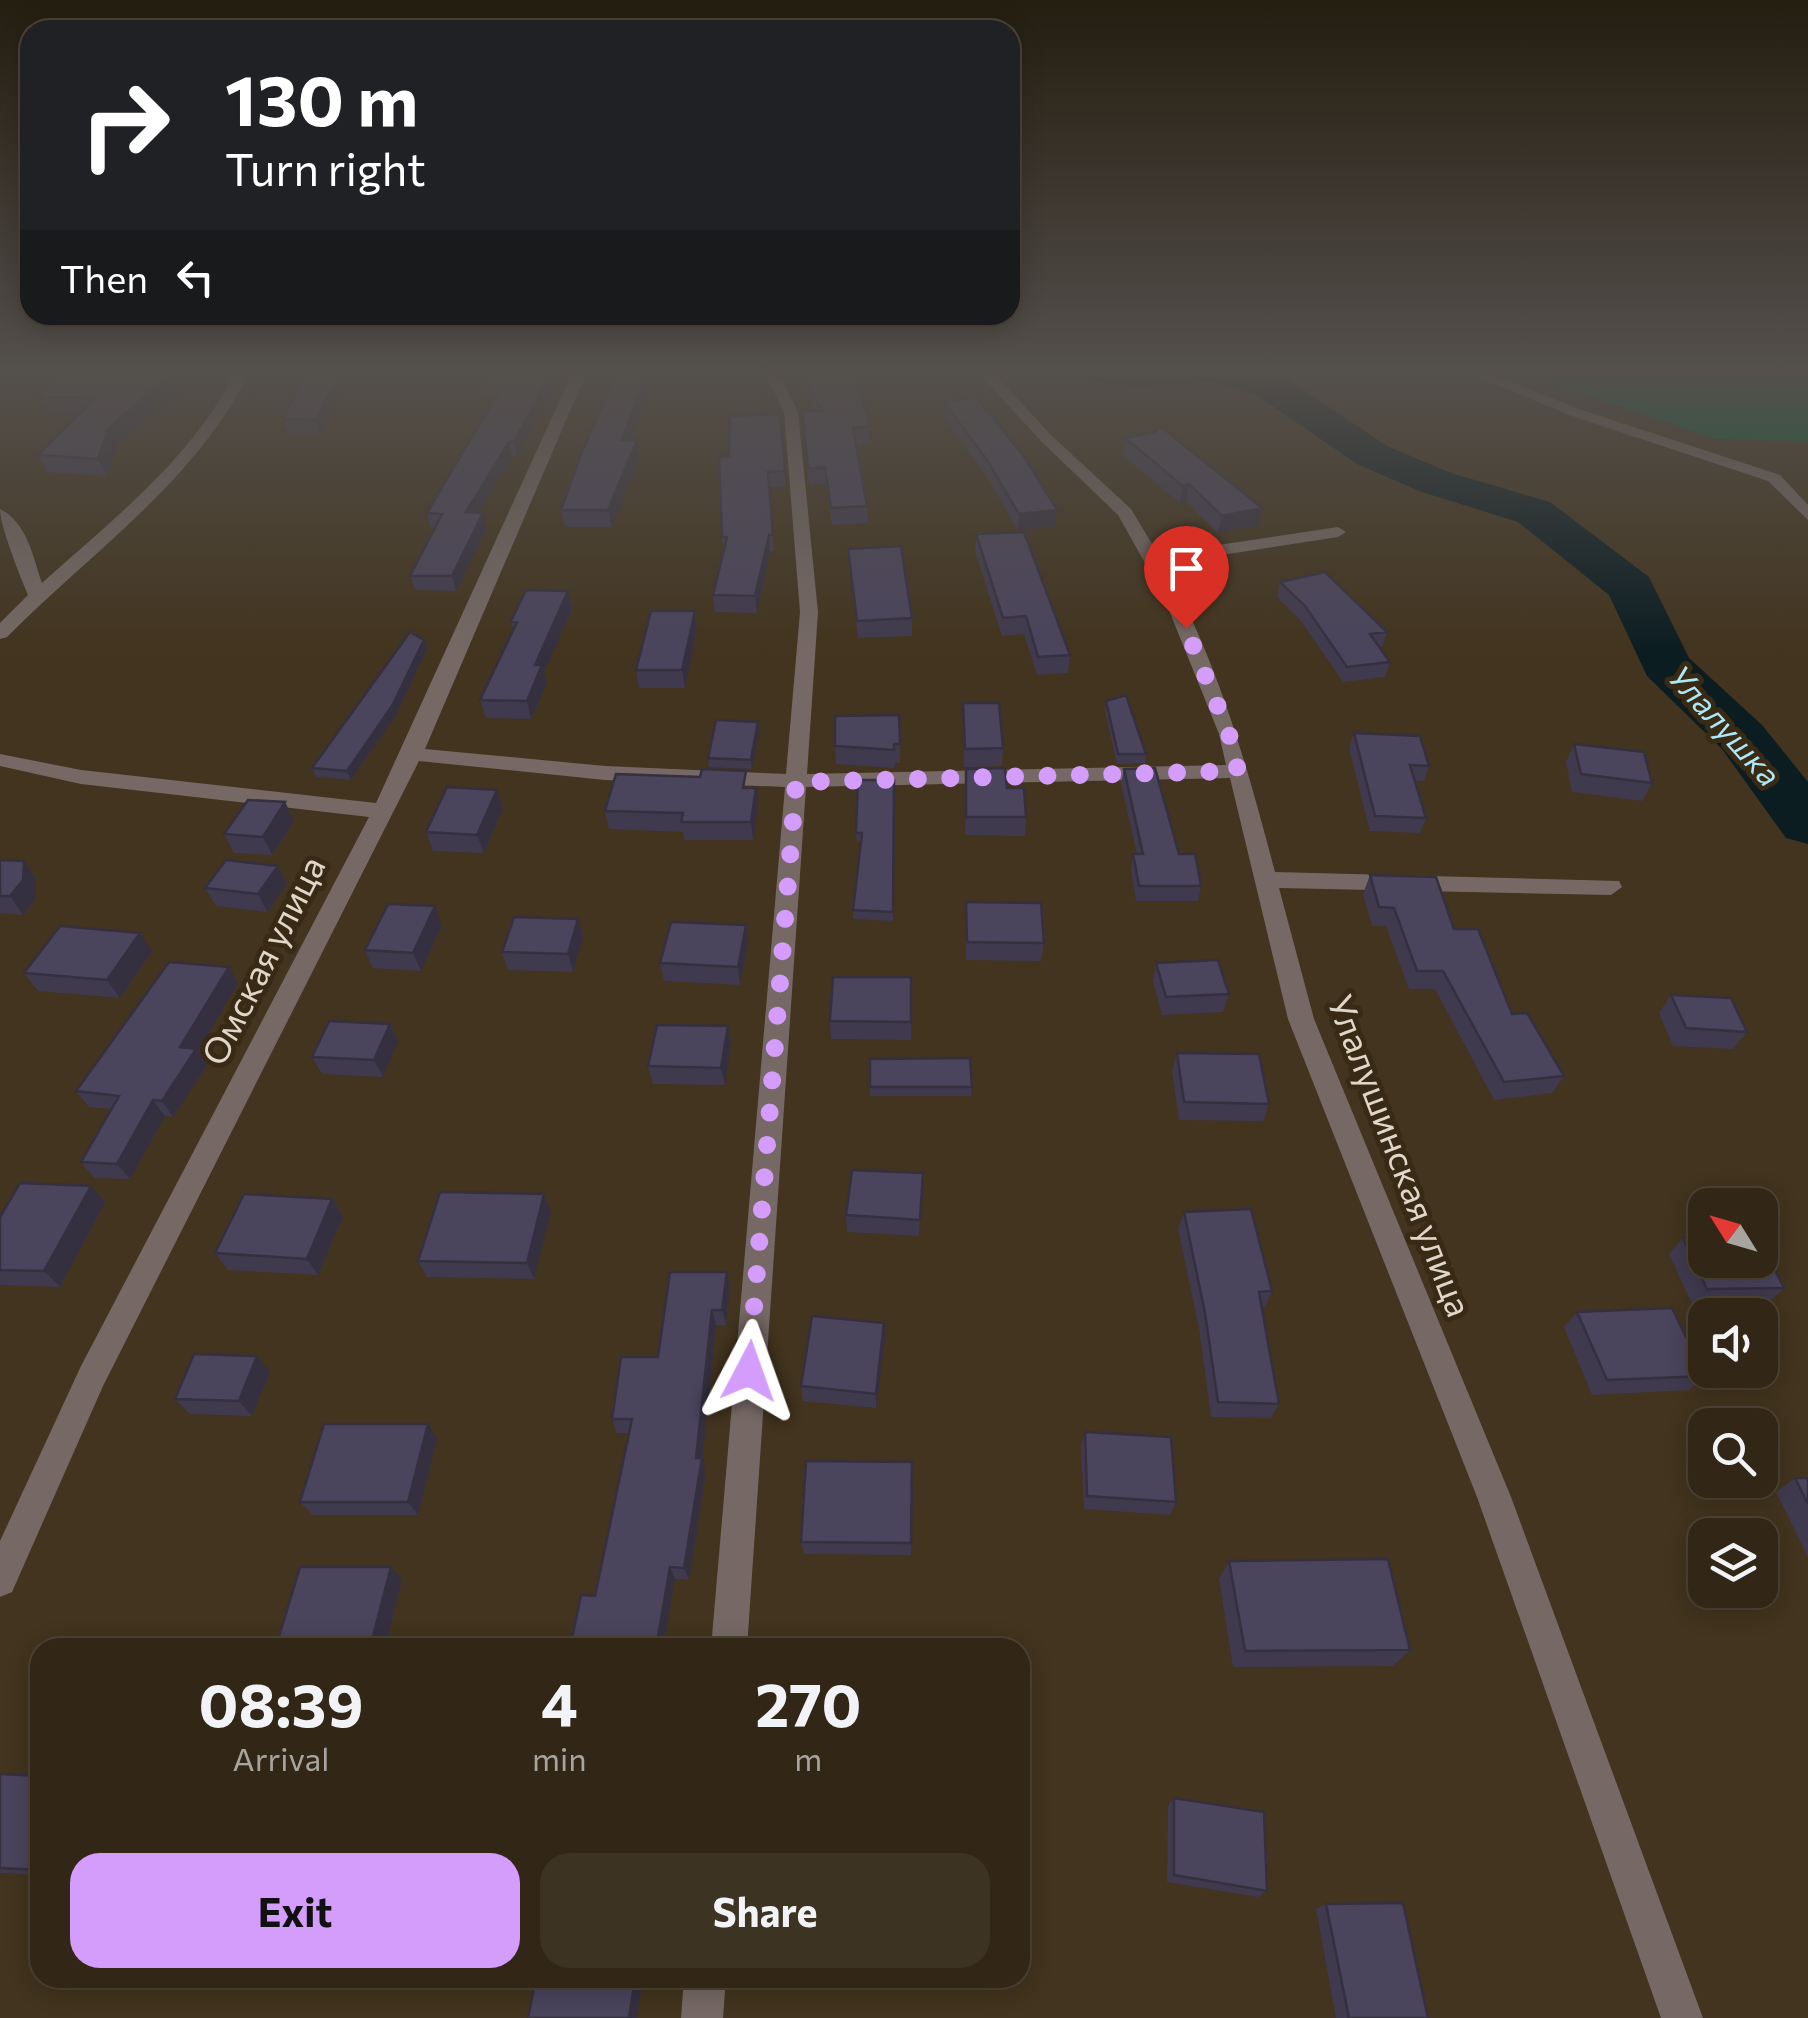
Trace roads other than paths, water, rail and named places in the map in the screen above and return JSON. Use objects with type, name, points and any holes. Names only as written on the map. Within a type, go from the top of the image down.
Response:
[{"type":"street","points":[[0,632],[36,594],[180,463]]},
{"type":"street","name":"Омская улица","points":[[0,1580],[92,1376],[412,754],[540,463]]},
{"type":"street","points":[[730,1638],[809,612],[797,463]]},
{"type":"street","name":"Улалушинская улица","points":[[1073,463],[1125,512],[1153,560],[1208,681],[1238,771],[1302,1019],[1494,1497],[1682,2018]]},
{"type":"street","points":[[1729,463],[1774,478],[1808,515]]},
{"type":"street","points":[[0,514],[17,536],[36,594]]},
{"type":"street","points":[[1153,560],[1338,532]]},
{"type":"street","points":[[412,754],[606,773],[796,782],[1238,771]]},
{"type":"street","points":[[0,760],[81,777],[380,811]]},
{"type":"street","points":[[1266,880],[1610,887]]},
{"type":"street","points":[[702,2018],[704,1988]]},
{"type":"waterway","name":"Улалушка","points":[[1391,463],[1435,482],[1534,512],[1631,588],[1666,665],[1742,737],[1808,824]]}]
